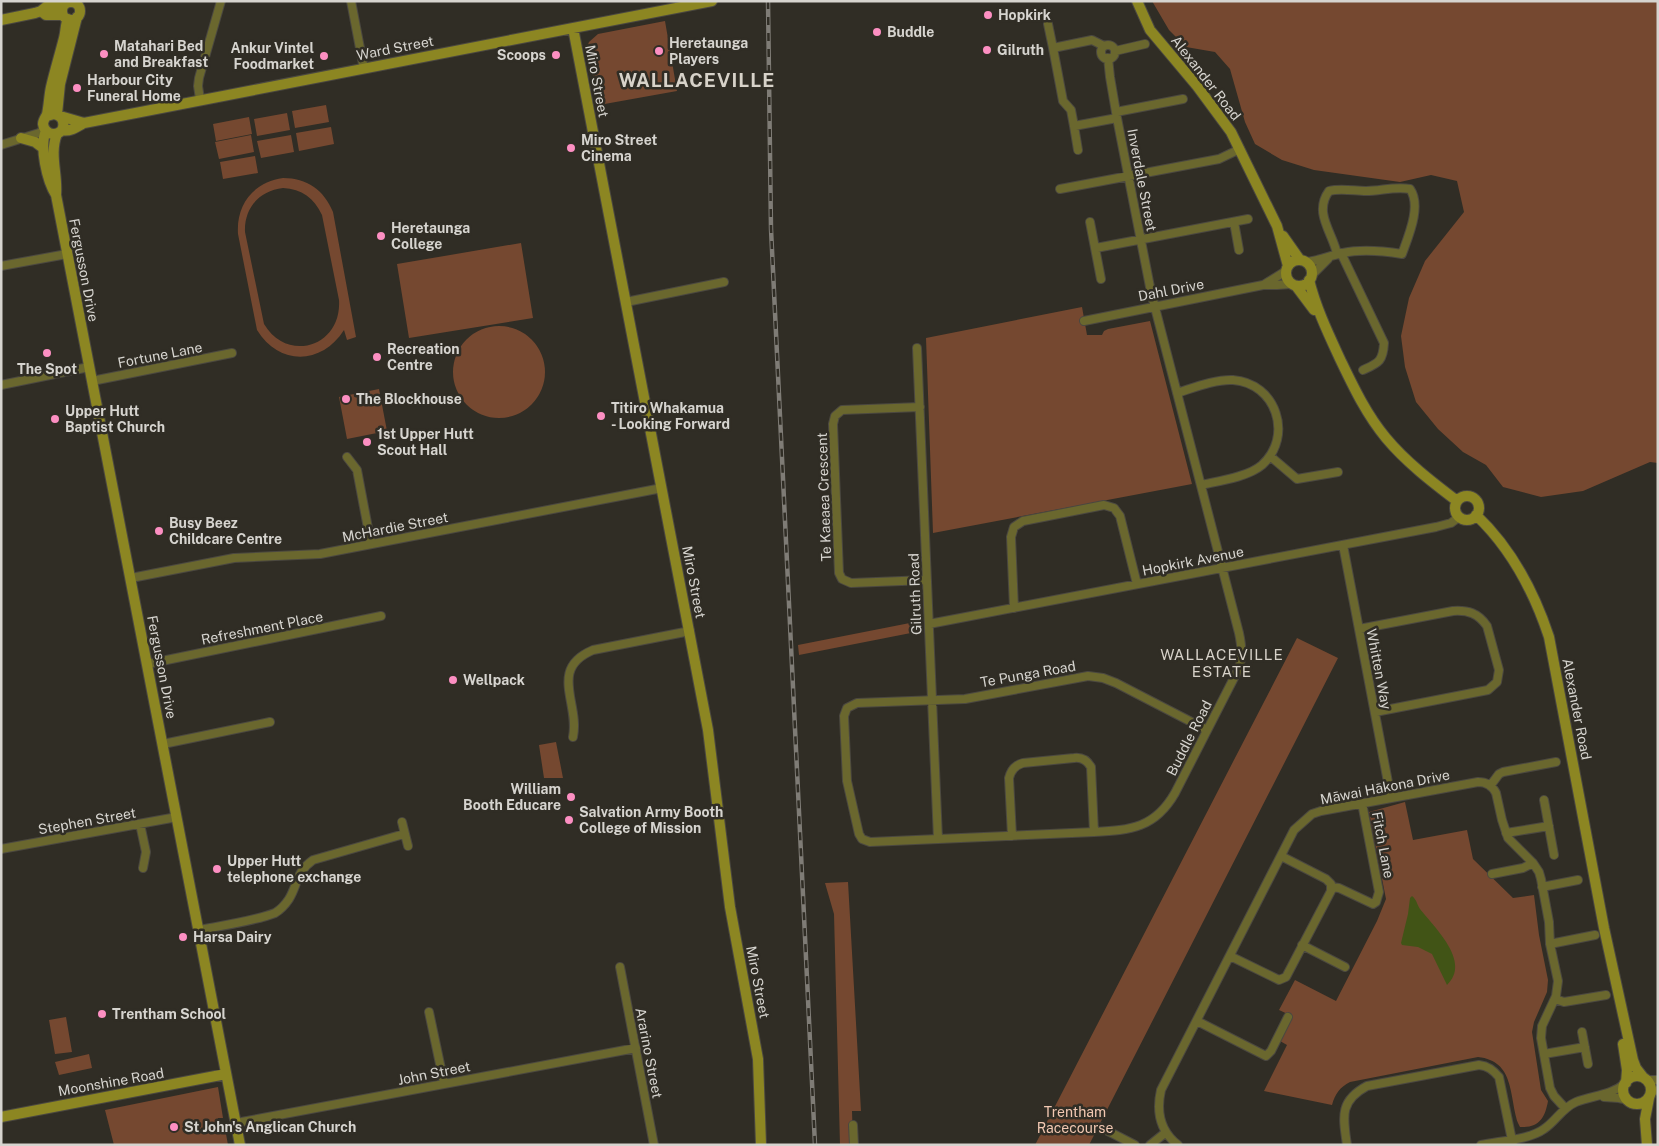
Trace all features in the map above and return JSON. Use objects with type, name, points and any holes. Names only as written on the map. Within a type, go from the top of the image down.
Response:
[{"type":"street","points":[[200,99],[199,78],[221,1]]},
{"type":"street","points":[[351,1],[364,69]]},
{"type":"street","name":"Alexander Road","points":[[1137,1],[1150,30],[1218,113],[1240,149],[1277,226],[1303,261],[1310,267],[1310,278],[1315,303],[1323,323],[1350,380],[1376,425],[1398,451],[1457,501]]},
{"type":"street","points":[[1,20],[41,11],[46,7],[64,2],[74,3],[74,12],[60,84],[59,115],[64,125],[59,132],[50,133],[45,130],[43,122],[47,116],[50,89],[65,35],[65,26],[74,12]]},
{"type":"street","name":"Ward Street","points":[[59,132],[75,129],[84,122],[709,2]]},
{"type":"street","points":[[68,3],[62,12],[74,12]]},
{"type":"street","points":[[41,11],[46,15],[74,12]]},
{"type":"street","points":[[1048,24],[1064,101],[1071,110],[1078,150]]},
{"type":"street","name":"Miro Street","points":[[573,28],[709,738],[731,915],[758,1059],[761,1145]]},
{"type":"street","points":[[1053,48],[1092,40],[1104,46],[1111,46],[1115,51]]},
{"type":"street","points":[[1115,51],[1145,44]]},
{"type":"street","name":"Inverdale Street","points":[[1104,46],[1102,54],[1108,58],[1128,176],[1155,306]]},
{"type":"street","points":[[1108,58],[1113,57],[1115,51]]},
{"type":"street","points":[[1074,126],[1183,99]]},
{"type":"street","points":[[47,116],[59,115]]},
{"type":"street","name":"Ward Street","points":[[59,115],[84,122]]},
{"type":"street","points":[[1,145],[45,130]]},
{"type":"street","name":"Fergusson Drive","points":[[45,130],[43,148],[50,185],[56,196]]},
{"type":"street","name":"Fergusson Drive","points":[[59,132],[54,148],[56,196],[240,1145]]},
{"type":"street","points":[[20,138],[35,142],[43,148]]},
{"type":"street","points":[[1060,190],[1218,159],[1240,149]]},
{"type":"street","points":[[1287,269],[1292,262],[1303,261],[1336,255],[1351,252],[1384,251],[1402,254],[1414,217],[1413,193],[1403,188],[1367,191],[1329,191],[1325,199],[1322,216],[1336,246],[1336,255],[1384,343],[1382,358],[1378,363],[1363,370]]},
{"type":"street","points":[[1096,248],[1248,219]]},
{"type":"street","points":[[1090,222],[1102,279]]},
{"type":"street","points":[[1234,222],[1239,250]]},
{"type":"street","name":"Alexander Road","points":[[1277,226],[1287,269],[1287,278],[1323,323]]},
{"type":"street","points":[[1,266],[67,254]]},
{"type":"street","points":[[1294,285],[1305,285],[1310,278],[1336,255]]},
{"type":"street","name":"Dahl Drive","points":[[1263,285],[1287,269]]},
{"type":"street","points":[[626,302],[724,282]]},
{"type":"street","name":"Dahl Drive","points":[[1084,321],[1263,285],[1294,285]]},
{"type":"street","name":"Buddle Road","points":[[938,839],[1094,832],[1130,829],[1145,824],[1158,815],[1170,802],[1237,672],[1242,658],[1242,643],[1155,306]]},
{"type":"street","name":"Gilruth Road","points":[[917,348],[922,357],[920,407],[938,839]]},
{"type":"street","name":"Fortune Lane","points":[[92,381],[232,353]]},
{"type":"street","points":[[1,384],[89,367]]},
{"type":"street","points":[[1177,392],[1230,380],[1241,382],[1258,390],[1271,402],[1278,421],[1277,440],[1270,456],[1262,464],[1253,471],[1200,485]]},
{"type":"street","name":"Te Kaeaea Crescent","points":[[920,407],[842,410],[835,416],[833,424],[840,573],[842,579],[851,583],[927,580]]},
{"type":"street","points":[[1270,456],[1297,479],[1338,472]]},
{"type":"street","points":[[348,457],[357,470],[372,544]]},
{"type":"street","name":"McHardie Street","points":[[131,578],[234,558],[320,554],[662,488]]},
{"type":"street","points":[[1466,496],[1474,498],[1478,504],[1476,515],[1466,520],[1459,517],[1455,508],[1457,501],[1466,496]]},
{"type":"street","points":[[1014,608],[1010,536],[1014,526],[1022,521],[1104,505],[1114,508],[1120,516],[1138,584]]},
{"type":"street","name":"Alexander Road","points":[[1476,515],[1504,547],[1521,572],[1538,606],[1549,637],[1604,928],[1633,1060],[1636,1068],[1649,1083],[1652,1094],[1646,1119],[1647,1145]]},
{"type":"street","name":"Hopkirk Avenue","points":[[929,624],[1436,527],[1450,523],[1459,517]]},
{"type":"street","name":"Whitten Way","points":[[1343,545],[1391,798]]},
{"type":"street","points":[[1359,629],[1453,611],[1463,610],[1470,612],[1483,620],[1487,626],[1499,670],[1497,682],[1488,690],[1375,712]]},
{"type":"street","name":"Refreshment Place","points":[[147,664],[381,616]]},
{"type":"street","points":[[573,737],[575,728],[568,676],[576,661],[593,650],[690,631]]},
{"type":"street","name":"Te Punga Road","points":[[938,839],[871,842],[865,841],[861,837],[847,781],[844,719],[846,711],[854,703],[965,698],[1075,678],[1096,677],[1116,683],[1207,730]]},
{"type":"street","points":[[163,744],[270,722]]},
{"type":"street","points":[[1012,836],[1009,778],[1013,769],[1019,764],[1074,758],[1086,760],[1091,767],[1094,832]]},
{"type":"street","points":[[1556,762],[1502,772],[1490,786],[1496,793],[1506,834],[1539,872],[1549,922],[1550,944],[1558,981],[1555,999],[1541,1033],[1552,1092],[1565,1108]]},
{"type":"street","name":"Māwai Hākona Drive","points":[[1165,1133],[1158,1113],[1162,1090],[1294,830],[1312,814],[1478,782],[1486,783],[1490,786]]},
{"type":"street","points":[[1544,800],[1554,855]]},
{"type":"street","name":"Fitch Lane","points":[[1332,887],[1339,888],[1373,904],[1378,898],[1379,892],[1362,803]]},
{"type":"street","name":"Stephen Street","points":[[1,849],[177,817]]},
{"type":"street","points":[[402,822],[408,846]]},
{"type":"street","points":[[140,824],[146,852],[144,868]]},
{"type":"street","points":[[1506,834],[1549,826]]},
{"type":"street","points":[[199,930],[276,912],[289,898],[304,866],[312,860],[404,834]]},
{"type":"street","points":[[1230,956],[1279,980],[1286,977],[1302,946],[1332,887],[1326,879],[1281,856]]},
{"type":"street","points":[[1492,874],[1523,868],[1533,863]]},
{"type":"street","points":[[1542,887],[1578,880]]},
{"type":"street","name":"Alexander Road","points":[[1604,928],[1626,1061],[1626,1082],[1623,1090],[1639,1115],[1643,1145]]},
{"type":"street","points":[[1550,944],[1595,936]]},
{"type":"street","points":[[1302,946],[1345,967]]},
{"type":"street","name":"Ararino Street","points":[[620,967],[654,1145]]},
{"type":"street","points":[[1555,999],[1564,1002],[1606,995]]},
{"type":"street","points":[[429,1012],[444,1083]]},
{"type":"street","points":[[1197,1021],[1266,1056],[1271,1051],[1288,1017]]},
{"type":"street","points":[[1582,1032],[1588,1064]]},
{"type":"street","points":[[1544,1054],[1585,1047]]},
{"type":"street","name":"John Street","points":[[236,1123],[636,1048]]},
{"type":"street","points":[[1347,1145],[1344,1109],[1348,1099],[1356,1091],[1367,1086],[1478,1065],[1487,1066],[1499,1077],[1512,1142]]},
{"type":"street","name":"Moonshine Road","points":[[1,1117],[226,1074]]},
{"type":"street","points":[[1481,1145],[1512,1142],[1536,1134],[1543,1130],[1565,1108],[1578,1101],[1614,1090],[1635,1076],[1658,1080]]},
{"type":"street","points":[[1595,1097],[1613,1097],[1639,1104],[1646,1101],[1652,1094]]},
{"type":"street","points":[[853,1124],[854,1145]]},
{"type":"street","points":[[1100,1127],[1134,1145]]},
{"type":"street","points":[[1150,1145],[1165,1133],[1178,1145]]},
{"type":"green space","points":[[1152,1],[1658,1],[1658,463],[1650,462],[1583,491],[1541,497],[1503,487],[1486,465],[1463,452],[1438,429],[1416,402],[1405,367],[1401,336],[1409,298],[1425,261],[1464,212],[1457,181],[1431,175],[1400,182],[1314,170],[1282,160],[1255,144],[1245,122],[1230,69],[1215,52],[1186,47],[1169,30]]},
{"type":"green space","points":[[665,21],[677,91],[599,105],[587,47],[589,42],[598,34]]},
{"type":"green space","points":[[326,105],[329,122],[295,128],[292,111]]},
{"type":"green space","points":[[287,113],[290,130],[257,136],[254,119]]},
{"type":"green space","points":[[249,117],[252,134],[216,141],[213,124]]},
{"type":"green space","points":[[331,127],[334,144],[299,151],[296,133]]},
{"type":"green space","points":[[251,135],[254,152],[219,159],[215,142]]},
{"type":"green space","points":[[291,135],[294,152],[261,158],[257,141]]},
{"type":"green space","points":[[255,156],[258,173],[223,179],[220,162]]},
{"type":"green space","points":[[283,178],[300,180],[307,183],[325,197],[333,212],[356,337],[347,340],[344,330],[335,342],[313,355],[300,357],[288,355],[266,342],[257,330],[238,234],[238,223],[240,213],[249,196],[263,184]],"holes":[[[290,189],[302,192],[311,199],[322,215],[339,300],[338,316],[332,329],[323,338],[312,344],[299,346],[286,344],[274,336],[264,324],[245,232],[247,215],[250,208],[260,197],[274,190]]]},
{"type":"green space","points":[[521,243],[533,318],[409,338],[397,264]]},
{"type":"green space","points":[[1082,307],[1087,335],[1102,335],[1108,329],[1150,321],[1192,484],[933,533],[926,338]]},
{"type":"green space","points":[[499,326],[517,330],[531,340],[541,354],[545,372],[541,390],[531,404],[517,414],[499,418],[481,414],[467,404],[457,390],[453,372],[457,354],[467,340],[481,330]]},
{"type":"green space","points":[[379,389],[387,431],[347,439],[339,397]]},
{"type":"green space","points":[[920,621],[921,631],[799,655],[798,645]]},
{"type":"green space","name":"Trentham Racecourse","points":[[1297,638],[1338,658],[1089,1145],[1035,1145]]},
{"type":"green space","points":[[556,742],[563,778],[544,778],[539,745]]},
{"type":"green space","points":[[1405,802],[1413,840],[1467,830],[1473,859],[1513,898],[1534,895],[1539,935],[1548,980],[1547,992],[1534,1022],[1532,1032],[1541,1090],[1548,1101],[1543,1117],[1532,1126],[1520,1127],[1508,1081],[1499,1065],[1478,1057],[1350,1082],[1338,1091],[1332,1105],[1264,1091],[1287,1045],[1280,1041],[1292,1016],[1279,1010],[1295,980],[1336,1001],[1377,921],[1386,899],[1369,812]]},
{"type":"green space","points":[[848,882],[861,1111],[852,1111],[853,1145],[840,1145],[834,914],[825,883]]},
{"type":"green space","points":[[66,1017],[72,1052],[55,1054],[49,1020]]},
{"type":"green space","points":[[89,1054],[92,1068],[59,1075],[55,1062]]},
{"type":"green space","points":[[218,1087],[223,1118],[218,1118],[218,1123],[224,1123],[228,1145],[114,1145],[105,1110]]},
{"type":"shaded area","points":[[1412,896],[1448,945],[1453,956],[1454,976],[1447,985],[1432,954],[1418,947],[1402,945],[1401,943]]},
{"type":"railway","points":[[768,1],[771,229],[815,1145]]},
{"type":"place","name":"Hopkirk","points":[[988,15]]},
{"type":"place","name":"Buddle","points":[[877,32]]},
{"type":"place","name":"Gilruth","points":[[987,50]]},
{"type":"place","name":"Heretaunga Players","points":[[659,51]]},
{"type":"place","name":"Matahari Bed and Breakfast","points":[[104,54]]},
{"type":"place","name":"Scoops","points":[[556,55]]},
{"type":"place","name":"Ankur Vintel Foodmarket","points":[[324,56]]},
{"type":"place","name":"Harbour City Funeral Home","points":[[77,88]]},
{"type":"place","name":"Miro Street Cinema","points":[[571,148]]},
{"type":"place","name":"Heretaunga College","points":[[381,236]]},
{"type":"place","name":"The Spot","points":[[47,353]]},
{"type":"place","name":"Recreation Centre","points":[[377,357]]},
{"type":"place","name":"The Blockhouse","points":[[346,399]]},
{"type":"place","name":"Titiro Whakamua - Looking Forward","points":[[601,416]]},
{"type":"place","name":"Upper Hutt Baptist Church","points":[[55,419]]},
{"type":"place","name":"1st Upper Hutt Scout Hall","points":[[367,442]]},
{"type":"place","name":"Busy Beez Childcare Centre","points":[[159,531]]},
{"type":"place","name":"Wellpack","points":[[453,680]]},
{"type":"place","name":"William Booth Educare","points":[[571,797]]},
{"type":"place","name":"Salvation Army Booth College of Mission","points":[[569,820]]},
{"type":"place","name":"Upper Hutt telephone exchange","points":[[217,869]]},
{"type":"place","name":"Harsa Dairy","points":[[183,937]]},
{"type":"place","name":"Trentham School","points":[[102,1014]]},
{"type":"place","name":"St John's Anglican Church","points":[[174,1127]]},
{"type":"district","name":"WALLACEVILLE","points":[[697,80]]},
{"type":"district","name":"WALLACEVILLE ESTATE","points":[[1222,662]]}]
